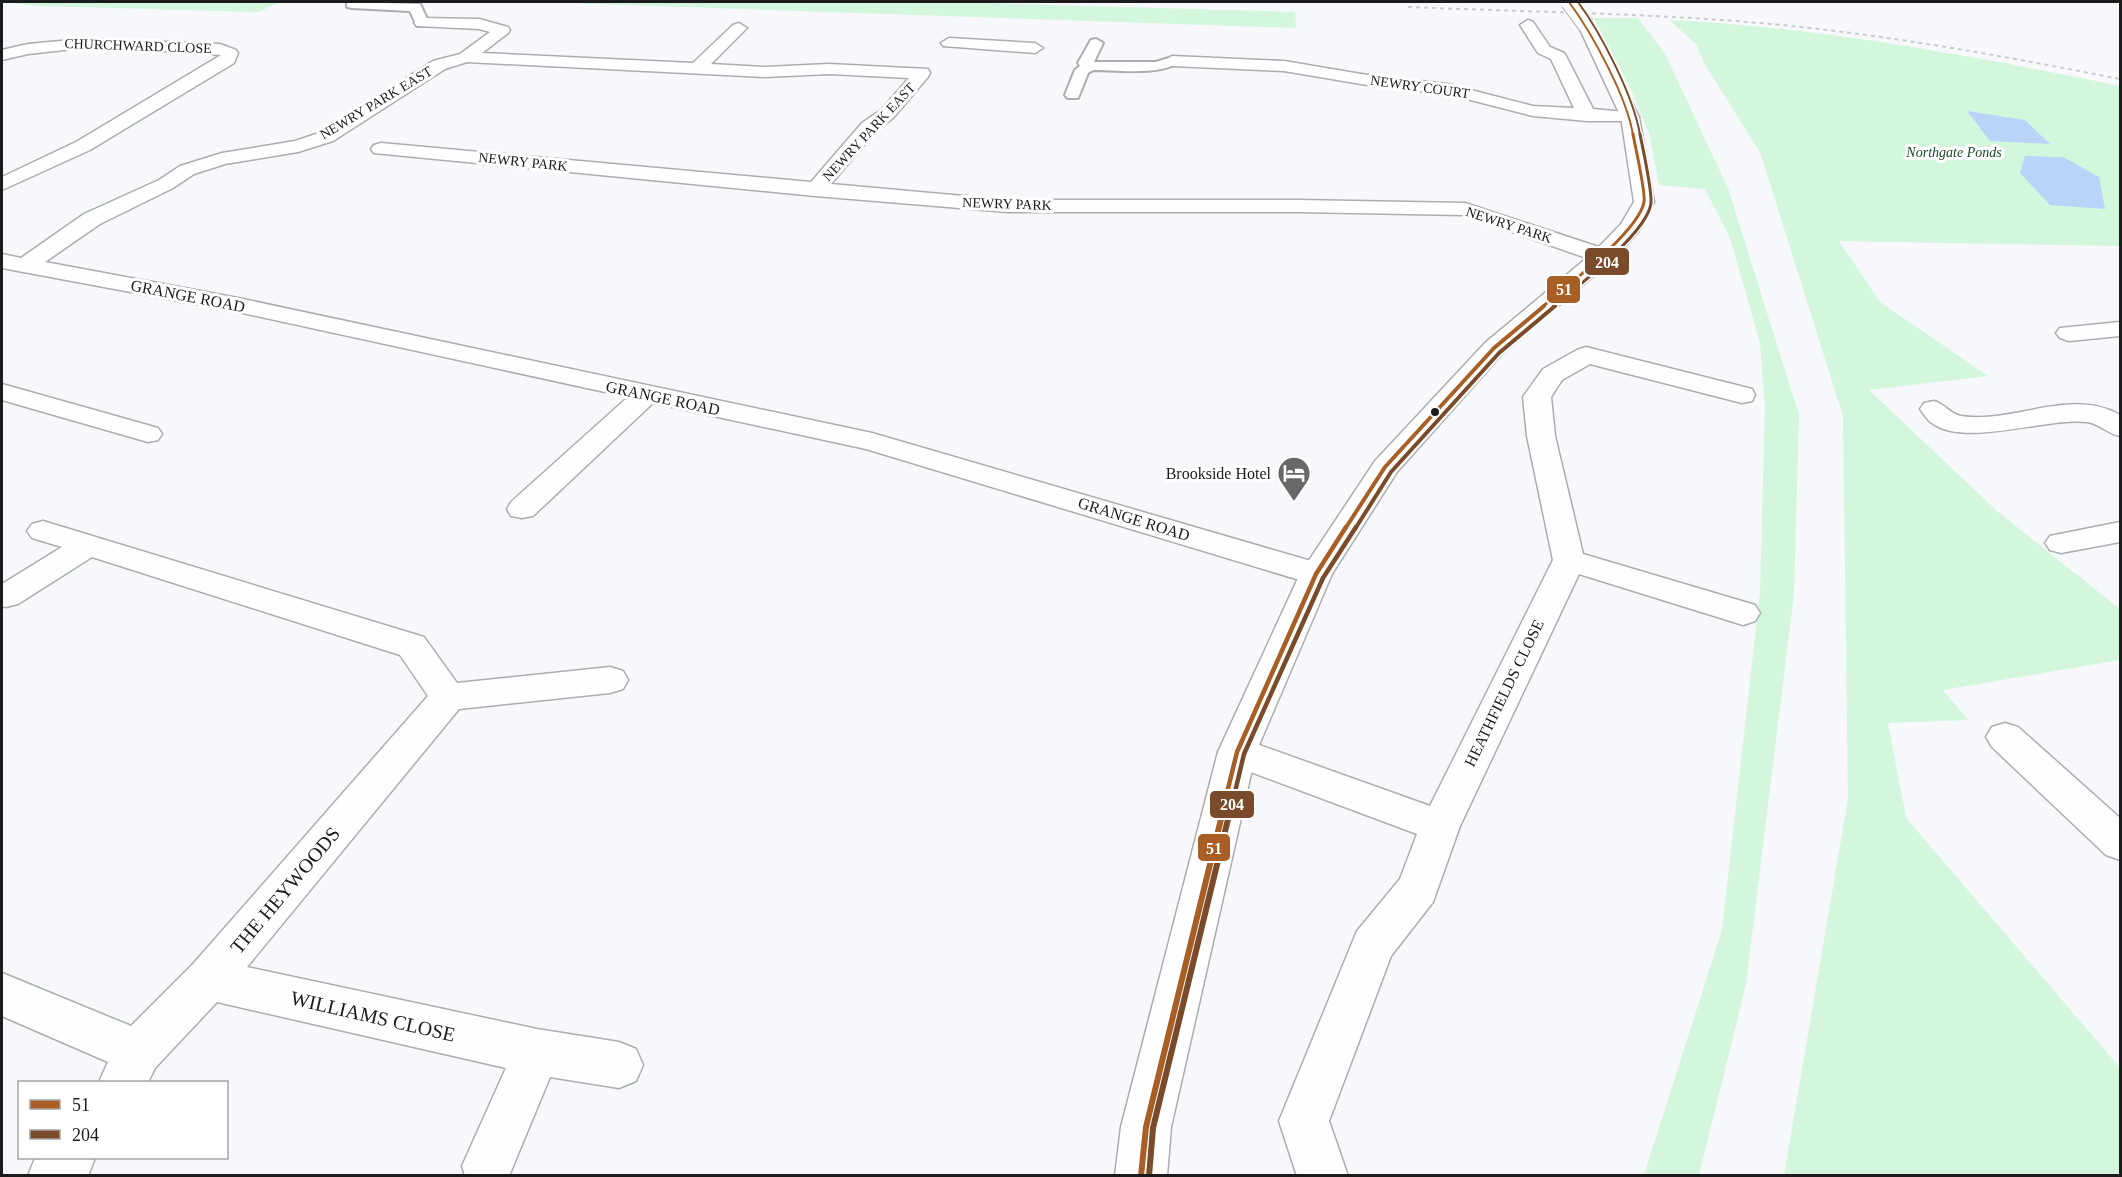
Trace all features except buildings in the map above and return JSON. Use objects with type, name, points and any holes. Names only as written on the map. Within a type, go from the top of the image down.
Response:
[{"type":"street","points":[[1141,1176],[1146,1127],[1237,752],[1316,574],[1385,467],[1494,348],[1603,256],[1630,227],[1644,202],[1630,117],[1586,25],[1569,2]]},
{"type":"street","name":"NEWRY PARK EAST","points":[[422,23],[479,24],[502,30],[466,57]]},
{"type":"street","points":[[1528,25],[1544,50],[1558,56],[1587,116]]},
{"type":"street","points":[[698,68],[739,28]]},
{"type":"street","name":"NEWRY PARK EAST","points":[[815,190],[869,127],[887,114],[951,39],[1035,48]]},
{"type":"street","name":"CHURCHWARD CLOSE","points":[[2,55],[29,47],[61,43],[220,49],[230,53],[228,59],[93,140],[2,184]]},
{"type":"street","name":"NEWRY PARK EAST","points":[[14,263],[92,219],[166,184],[187,170],[222,159],[298,146],[326,137],[439,65],[466,57],[765,72],[829,69],[922,73]]},
{"type":"street","name":"NEWRY COURT","points":[[1172,61],[1209,71],[1284,66],[1374,81],[1448,89],[1533,111],[1630,117]]},
{"type":"street","points":[[406,151],[428,137]]},
{"type":"street","name":"NEWRY PARK","points":[[381,149],[1008,206],[1297,206],[1466,209],[1603,256]]},
{"type":"street","points":[[2,164],[38,168]]},
{"type":"street","name":"GRANGE ROAD","points":[[14,263],[238,305],[872,442],[1316,574]]},
{"type":"street","points":[[2069,333],[2121,329]]},
{"type":"street","points":[[1742,395],[1586,355],[1552,375],[1537,397],[1541,436],[1569,560],[1743,613]]},
{"type":"street","points":[[2,392],[148,434]]},
{"type":"street","points":[[522,510],[646,395]]},
{"type":"street","points":[[1934,409],[1944,419],[1960,424],[2042,415],[2078,414],[2106,418],[2121,428]]},
{"type":"street","points":[[43,531],[412,646],[448,697],[610,680]]},
{"type":"street","points":[[2061,543],[2121,532]]},
{"type":"street","points":[[6,596],[87,546]]},
{"type":"street","name":"HEATHFIELDS CLOSE","points":[[1323,1176],[1304,1121],[1373,945],[1418,889],[1440,826],[1569,560]]},
{"type":"street","name":"THE HEYWOODS","points":[[131,1067],[209,979],[448,697]]},
{"type":"street","points":[[2005,737],[2121,843]]},
{"type":"street","points":[[1237,752],[1440,826]]},
{"type":"street","name":"WILLIAMS CLOSE","points":[[209,979],[537,1052],[619,1065]]},
{"type":"street","points":[[2,993],[131,1067]]},
{"type":"street","points":[[487,1166],[537,1052]]},
{"type":"street","points":[[53,1176],[69,1159]]},
{"type":"lane","points":[[352,4],[415,7],[422,23]]},
{"type":"lane","points":[[1091,66],[1085,63],[1096,43]]},
{"type":"lane","points":[[1073,95],[1082,70],[1091,66],[1158,66],[1172,61]]},
{"type":"green space","points":[[2,2],[280,2],[259,12],[39,6]]},
{"type":"green space","points":[[538,2],[950,2],[1295,12],[1296,28]]},
{"type":"green space","points":[[1594,18],[1638,18],[1665,54],[1728,188],[1799,415],[1794,594],[1746,984],[1699,1175],[1644,1175],[1722,930],[1760,593],[1765,406],[1760,343],[1730,238],[1705,189],[1659,185],[1649,133],[1631,90]]},
{"type":"green space","name":"Northgate Ponds","points":[[1669,20],[1783,29],[1896,44],[2120,86],[2120,246],[1839,241],[1880,302],[1988,376],[1869,390],[1997,511],[2120,609],[2120,660],[1943,690],[1968,720],[1888,723],[1906,818],[2120,1068],[2120,1175],[1784,1175],[1848,799],[1843,416],[1760,152],[1704,63],[1696,44]]},
{"type":"water","points":[[1967,111],[2025,120],[2050,144],[1990,141]]},
{"type":"water","points":[[2025,156],[2063,157],[2099,177],[2105,209],[2050,205],[2020,173]]},
{"type":"railway","points":[[1408,7],[1635,15],[1771,24],[1946,47],[2120,79]]},
{"type":"transit line","name":"51","points":[[1141,1176],[1146,1127],[1237,752],[1316,574],[1385,467],[1494,348],[1603,256],[1630,227],[1644,202],[1630,117],[1586,25],[1569,2]]},
{"type":"transit line","name":"204","points":[[1149,1176],[1153,1128],[1244,754],[1323,578],[1391,472],[1499,353],[1608,261],[1636,231],[1651,204],[1637,114],[1593,22],[1578,2]]},
{"type":"place","name":"Brookside Hotel","points":[[1294,502]]}]
